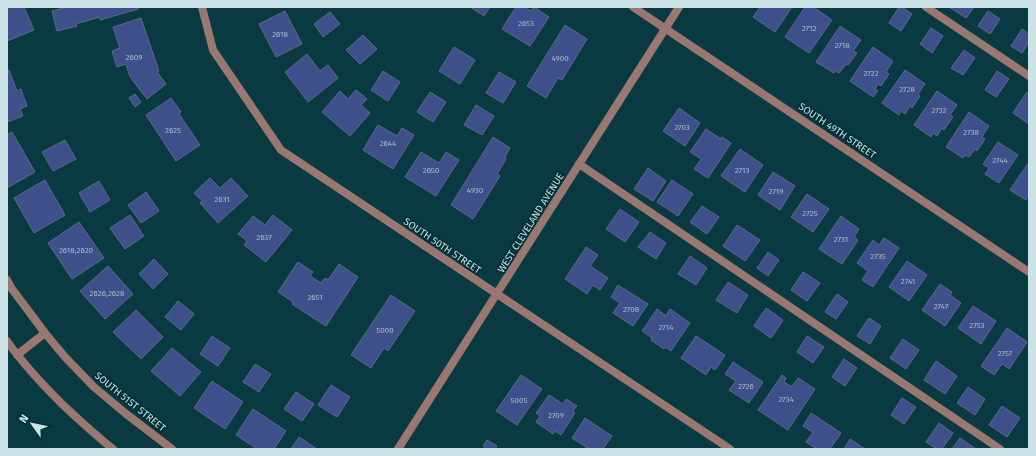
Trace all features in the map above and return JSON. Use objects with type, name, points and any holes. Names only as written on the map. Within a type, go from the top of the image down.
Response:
[{"type":"street","name":"SOUTH 50TH STREET","points":[[202,7],[213,50],[281,150],[730,449]]},
{"type":"street","name":"SOUTH 49TH STREET","points":[[633,7],[1029,272]]},
{"type":"street","name":"WEST CLEVELAND AVENUE","points":[[398,449],[679,7]]},
{"type":"street","points":[[926,7],[1029,76]]},
{"type":"street","points":[[579,164],[1000,449]]},
{"type":"street","name":"SOUTH 51ST STREET","points":[[7,280],[45,333],[94,388],[172,449]]},
{"type":"street","points":[[17,355],[45,333]]},
{"type":"street","points":[[7,341],[44,386],[79,420],[113,449]]},
{"type":"building","points":[[7,7],[24,7],[34,30],[7,41]]},
{"type":"building","points":[[67,7],[137,7],[138,9],[100,20],[100,17],[76,24],[77,26],[57,31],[52,11]]},
{"type":"building","points":[[470,7],[490,7],[484,16]]},
{"type":"building","points":[[516,7],[523,7],[531,11],[534,7],[549,17],[530,46],[502,29]]},
{"type":"building","points":[[760,7],[792,7],[775,32],[753,17]]},
{"type":"building","points":[[805,7],[813,7],[832,20],[809,53],[785,37]]},
{"type":"building","points":[[899,7],[902,7],[912,14],[901,31],[889,23]]},
{"type":"building","points":[[949,7],[974,7],[966,18]]},
{"type":"building","points":[[285,11],[302,44],[276,57],[259,24]]},
{"type":"building","points":[[988,11],[1000,19],[990,34],[978,26]]},
{"type":"building","points":[[330,12],[340,24],[323,37],[314,24]]},
{"type":"building","points":[[141,18],[159,71],[157,72],[166,84],[147,99],[130,77],[126,64],[117,67],[112,51],[120,48],[113,27]]},
{"type":"building","points":[[565,25],[587,39],[562,80],[558,78],[546,98],[527,86]]},
{"type":"building","points":[[840,26],[861,40],[853,51],[857,53],[848,65],[846,64],[839,73],[835,70],[834,73],[816,62]]},
{"type":"building","points":[[931,28],[943,36],[932,53],[920,44]]},
{"type":"building","points":[[1022,29],[1029,34],[1029,42],[1022,53],[1011,46]]},
{"type":"building","points":[[363,35],[377,49],[360,64],[346,50]]},
{"type":"building","points":[[454,47],[475,60],[460,84],[439,71]]},
{"type":"building","points":[[873,47],[893,61],[886,72],[889,74],[881,86],[878,84],[875,89],[878,91],[873,97],[850,81]]},
{"type":"building","points":[[964,50],[975,58],[963,75],[951,68]]},
{"type":"building","points":[[307,54],[320,71],[328,65],[338,78],[308,102],[285,72]]},
{"type":"building","points":[[9,70],[17,91],[21,89],[27,106],[20,109],[23,116],[7,122],[7,71]]},
{"type":"building","points":[[905,70],[925,84],[918,94],[920,96],[912,108],[910,106],[905,114],[901,111],[899,115],[882,103]]},
{"type":"building","points":[[383,71],[400,82],[388,101],[371,90]]},
{"type":"building","points":[[997,71],[1009,79],[996,97],[985,90]]},
{"type":"building","points":[[499,72],[516,82],[503,103],[486,93]]},
{"type":"building","points":[[356,90],[367,99],[361,105],[370,113],[350,136],[322,112],[340,91],[348,99]]},
{"type":"building","points":[[937,91],[957,105],[950,115],[953,117],[944,130],[942,128],[937,136],[933,133],[931,137],[914,125]]},
{"type":"building","points":[[430,92],[446,102],[433,122],[417,112]]},
{"type":"building","points":[[1027,92],[1029,93],[1029,124],[1013,113]]},
{"type":"building","points":[[135,94],[141,102],[135,107],[129,98]]},
{"type":"building","points":[[171,98],[181,112],[179,114],[200,145],[176,161],[146,115]]},
{"type":"building","points":[[476,105],[494,116],[482,135],[464,125]]},
{"type":"building","points":[[679,108],[700,123],[685,146],[663,131]]},
{"type":"building","points":[[969,112],[989,126],[982,137],[985,139],[977,151],[975,149],[969,157],[965,155],[963,158],[946,147]]},
{"type":"building","points":[[378,125],[397,136],[402,128],[414,135],[393,169],[363,150]]},
{"type":"building","points":[[706,129],[721,139],[722,137],[731,143],[708,178],[694,169],[701,159],[690,152]]},
{"type":"building","points":[[12,132],[35,172],[7,188],[7,135]]},
{"type":"building","points":[[493,137],[510,148],[505,157],[506,159],[497,174],[500,176],[473,219],[451,205]]},
{"type":"building","points":[[65,140],[76,159],[53,171],[42,152]]},
{"type":"building","points":[[998,142],[1018,155],[999,183],[985,174],[989,168],[983,164]]},
{"type":"building","points":[[740,149],[763,165],[745,192],[721,176]]},
{"type":"building","points":[[421,152],[439,163],[446,152],[459,160],[436,196],[405,177]]},
{"type":"building","points":[[1029,162],[1029,194],[1026,200],[1010,190]]},
{"type":"building","points":[[648,168],[666,181],[653,201],[634,189]]},
{"type":"building","points":[[773,172],[795,186],[780,210],[758,195]]},
{"type":"building","points":[[210,178],[220,188],[231,178],[248,196],[218,223],[200,203],[202,201],[194,193]]},
{"type":"building","points":[[45,180],[65,215],[34,233],[14,198]]},
{"type":"building","points":[[672,180],[693,194],[678,216],[657,202]]},
{"type":"building","points":[[99,181],[110,200],[90,212],[79,193]]},
{"type":"building","points":[[146,192],[159,211],[141,223],[128,205]]},
{"type":"building","points":[[807,194],[829,209],[813,232],[791,217]]},
{"type":"building","points":[[702,206],[719,217],[707,234],[690,222]]},
{"type":"building","points":[[620,209],[639,222],[625,242],[606,229]]},
{"type":"building","points":[[130,215],[144,236],[125,249],[110,228]]},
{"type":"building","points":[[273,215],[292,230],[266,262],[244,245],[247,241],[238,234],[253,216],[265,225]]},
{"type":"building","points":[[841,216],[859,229],[854,237],[858,240],[842,264],[819,249]]},
{"type":"building","points":[[79,222],[104,258],[72,279],[48,243]]},
{"type":"building","points":[[737,225],[760,240],[745,261],[723,246]]},
{"type":"building","points":[[650,232],[666,243],[656,259],[638,247]]},
{"type":"building","points":[[884,238],[899,248],[873,287],[862,280],[868,271],[857,263],[873,240],[879,245]]},
{"type":"building","points":[[586,247],[598,255],[590,266],[608,278],[600,290],[593,285],[587,294],[565,279]]},
{"type":"building","points":[[768,252],[779,260],[768,276],[757,268]]},
{"type":"building","points":[[690,256],[707,268],[696,285],[678,274]]},
{"type":"building","points":[[154,259],[168,274],[153,289],[139,274]]},
{"type":"building","points":[[907,261],[927,275],[909,301],[889,287]]},
{"type":"building","points":[[298,262],[313,272],[310,276],[321,283],[325,278],[328,280],[339,264],[358,277],[326,326],[292,304],[293,302],[278,292]]},
{"type":"building","points":[[108,266],[133,294],[105,319],[80,291]]},
{"type":"building","points":[[803,272],[820,283],[807,301],[791,290]]},
{"type":"building","points":[[728,282],[748,295],[737,313],[716,300]]},
{"type":"building","points":[[940,284],[952,292],[950,295],[961,303],[945,326],[922,310]]},
{"type":"building","points":[[618,285],[648,304],[633,326],[613,313],[620,303],[611,297]]},
{"type":"building","points":[[837,294],[848,302],[836,319],[825,312]]},
{"type":"building","points":[[391,295],[415,311],[388,351],[384,348],[371,368],[351,355]]},
{"type":"building","points":[[178,301],[194,314],[181,330],[165,317]]},
{"type":"building","points":[[973,306],[996,321],[981,344],[958,328]]},
{"type":"building","points":[[766,308],[783,320],[771,338],[754,326]]},
{"type":"building","points":[[657,309],[666,316],[670,309],[690,323],[671,351],[665,347],[664,349],[651,340],[652,338],[642,331]]},
{"type":"building","points":[[136,310],[163,337],[141,359],[113,332]]},
{"type":"building","points":[[869,318],[881,326],[870,344],[857,336]]},
{"type":"building","points":[[1007,328],[1027,342],[1009,369],[1002,364],[994,375],[981,366]]},
{"type":"building","points":[[212,336],[230,348],[218,366],[200,354]]},
{"type":"building","points":[[696,336],[725,355],[715,370],[711,367],[706,375],[681,358]]},
{"type":"building","points":[[807,336],[824,347],[813,363],[797,352]]},
{"type":"building","points":[[903,339],[919,350],[906,369],[890,358]]},
{"type":"building","points":[[172,348],[201,372],[180,396],[151,371]]},
{"type":"building","points":[[844,359],[857,368],[845,386],[832,377]]},
{"type":"building","points":[[936,361],[957,376],[945,394],[924,380]]},
{"type":"building","points":[[733,362],[763,382],[749,403],[729,390],[736,381],[725,374]]},
{"type":"building","points":[[255,364],[271,374],[259,392],[243,382]]},
{"type":"building","points":[[521,375],[542,389],[517,425],[496,411]]},
{"type":"building","points":[[782,375],[786,378],[784,382],[792,387],[798,378],[815,389],[788,430],[758,410]]},
{"type":"building","points":[[212,381],[243,402],[225,429],[194,408]]},
{"type":"building","points":[[331,385],[350,397],[337,417],[318,405]]},
{"type":"building","points":[[968,387],[985,399],[975,415],[957,403]]},
{"type":"building","points":[[296,392],[314,404],[302,421],[284,409]]},
{"type":"building","points":[[549,395],[563,404],[566,399],[577,406],[573,411],[575,413],[561,435],[555,431],[553,434],[536,422],[540,416],[536,413]]},
{"type":"building","points":[[902,398],[916,407],[904,424],[891,415]]},
{"type":"building","points":[[1002,406],[1020,418],[1007,437],[989,425]]},
{"type":"building","points":[[253,409],[286,431],[274,449],[257,449],[236,435]]},
{"type":"building","points":[[811,413],[841,433],[830,449],[817,449],[806,442],[813,432],[803,426]]},
{"type":"building","points":[[585,418],[612,436],[603,449],[589,449],[572,438]]},
{"type":"building","points":[[939,423],[953,433],[942,449],[937,449],[926,442]]},
{"type":"building","points":[[299,437],[317,449],[291,449]]},
{"type":"building","points":[[960,438],[976,449],[952,449]]},
{"type":"building","points":[[850,439],[865,449],[844,449]]},
{"type":"building","points":[[487,440],[497,446],[495,449],[487,449],[483,446]]}]
